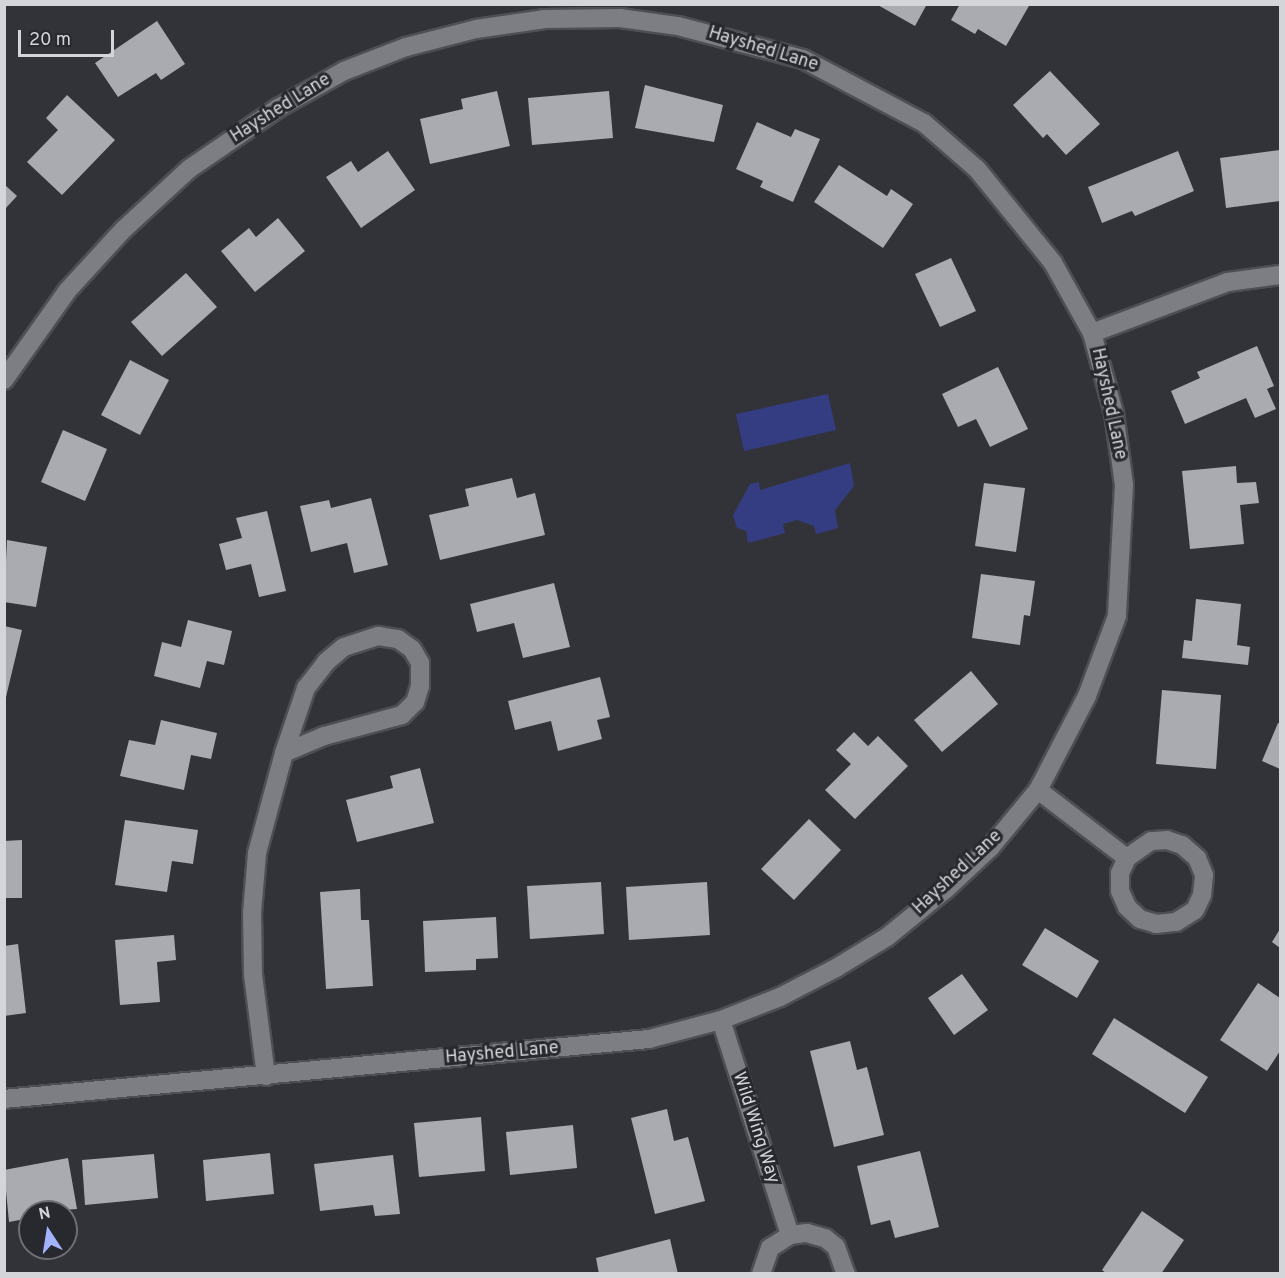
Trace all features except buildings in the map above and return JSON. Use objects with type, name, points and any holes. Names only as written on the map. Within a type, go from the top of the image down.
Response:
[{"type":"street","name":"Hayshed Lane","points":[[4,380],[68,290],[123,230],[189,169],[254,124],[344,71],[406,47],[476,29],[545,19],[620,18],[678,26],[742,41],[803,59],[924,123],[977,169],[1025,224],[1053,263],[1092,333],[1114,413],[1124,485],[1117,616],[1087,696],[1038,790],[990,848],[887,937],[780,997],[721,1020],[649,1039],[4,1099]]},
{"type":"street","points":[[1092,333],[1228,282],[1281,275]]},
{"type":"street","points":[[266,1076],[253,974],[252,913],[257,853],[284,753],[306,688],[326,662],[352,643],[378,636],[398,639],[412,649],[420,663],[420,686],[416,702],[402,715],[324,736],[284,753]]},
{"type":"street","points":[[1038,790],[1127,858]]},
{"type":"street","points":[[1167,840],[1182,845],[1197,858],[1204,875],[1202,895],[1195,910],[1176,922],[1156,924],[1140,919],[1127,907],[1120,891],[1120,873],[1127,858],[1151,841],[1167,840]]},
{"type":"street","name":"Wild Wing Way","points":[[721,1020],[790,1235]]},
{"type":"street","points":[[761,1274],[771,1248],[790,1235],[807,1233],[825,1238],[836,1247],[846,1274]]},
{"type":"shaded area","points":[[828,394],[836,430],[744,451],[736,414]]},
{"type":"shaded area","points":[[850,463],[854,486],[835,510],[838,528],[816,534],[814,526],[797,520],[783,524],[785,533],[748,543],[746,531],[737,528],[733,515],[750,484],[759,482],[760,490]]}]
